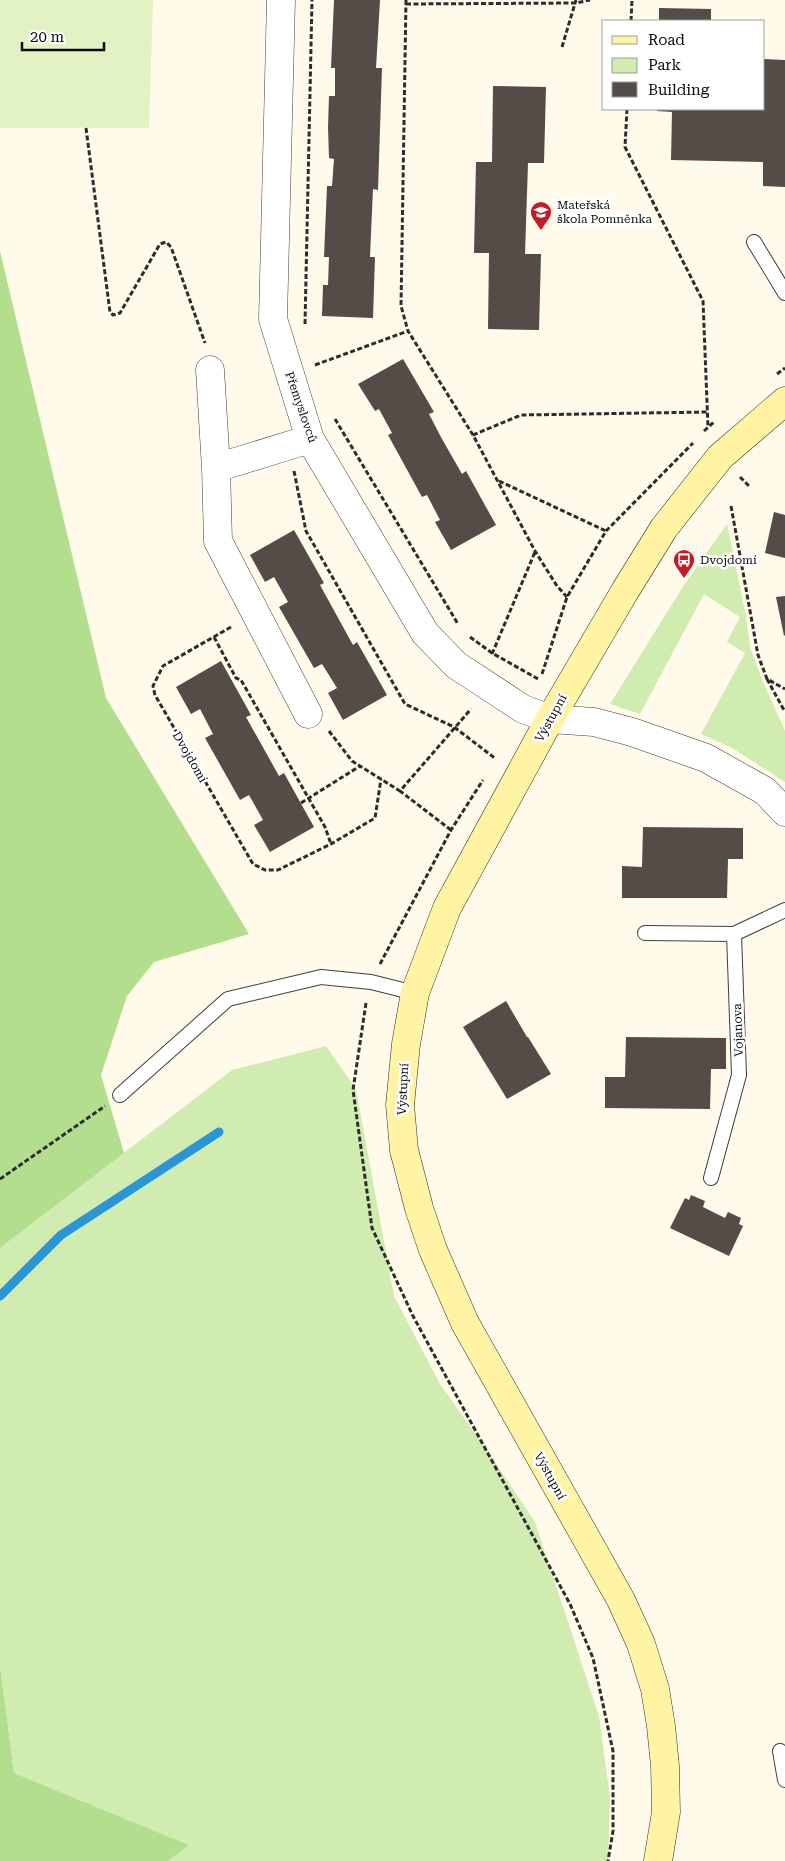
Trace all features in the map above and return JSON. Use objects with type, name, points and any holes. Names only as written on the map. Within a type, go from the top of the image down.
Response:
[{"type":"street","name":"Přemyslovců","points":[[281,0],[273,319],[300,442],[425,632],[456,665],[481,683],[523,709],[550,719]]},
{"type":"street","points":[[210,370],[218,541],[308,714]]},
{"type":"street","name":"Výstupní","points":[[658,1861],[666,1812],[665,1766],[655,1689],[641,1644],[621,1600],[465,1323],[436,1258],[419,1208],[404,1150],[400,1105],[406,1044],[416,993],[447,908],[550,719],[664,528],[720,457],[785,402]]},
{"type":"street","points":[[216,468],[300,442]]},
{"type":"street","points":[[550,719],[594,722],[632,732],[706,758],[765,791],[785,812]]},
{"type":"lane","points":[[754,242],[785,294]]},
{"type":"lane","points":[[645,933],[734,934],[785,910]]},
{"type":"lane","name":"Vojanova","points":[[711,1178],[739,1075],[734,934]]},
{"type":"lane","points":[[120,1095],[228,1000],[320,977],[371,982],[416,993]]},
{"type":"lane","points":[[780,1751],[785,1780]]},
{"type":"path","points":[[305,329],[312,0]]},
{"type":"path","points":[[567,597],[557,586],[536,551],[473,435],[408,330],[401,306],[406,2],[590,0]]},
{"type":"path","points":[[631,20],[632,0]]},
{"type":"path","points":[[562,47],[576,1]]},
{"type":"path","points":[[469,636],[492,653],[540,680],[567,597],[606,531],[708,427],[703,301],[625,147],[626,110]]},
{"type":"path","points":[[86,128],[110,312],[114,315],[120,313],[160,244],[166,242],[171,248],[212,359],[210,370]]},
{"type":"path","points":[[313,366],[408,330]]},
{"type":"path","points":[[330,411],[462,631]]},
{"type":"path","points":[[473,435],[521,415],[708,412]]},
{"type":"path","points":[[300,442],[306,531],[405,704],[454,727],[496,759]]},
{"type":"path","points":[[739,476],[750,487]]},
{"type":"path","points":[[499,481],[606,531]]},
{"type":"path","points":[[731,506],[758,655],[767,678],[785,712]]},
{"type":"path","points":[[489,659],[536,551]]},
{"type":"path","name":"Dvojdomí","points":[[256,612],[163,666],[153,686],[154,695],[252,864],[265,870],[278,870],[331,844],[375,818],[381,779]]},
{"type":"path","points":[[214,637],[236,678],[241,680],[325,827],[331,844]]},
{"type":"path","points":[[767,678],[785,689]]},
{"type":"path","points":[[400,791],[473,706]]},
{"type":"path","points":[[308,714],[319,719],[352,761],[400,791],[451,830]]},
{"type":"path","points":[[491,767],[500,752]]},
{"type":"path","points":[[300,803],[360,766]]},
{"type":"path","points":[[378,968],[451,830],[486,775]]},
{"type":"path","points":[[367,1000],[353,1090],[372,1228],[413,1316],[570,1604],[593,1658],[613,1751],[613,1831],[608,1861]]},
{"type":"path","points":[[0,1179],[120,1095]]},
{"type":"green space","points":[[0,0],[153,0],[149,128],[0,128]]},
{"type":"green space","points":[[0,251],[106,698],[249,934],[154,962],[127,996],[101,1075],[124,1153],[0,1248]]},
{"type":"green space","points":[[727,524],[746,616],[750,647],[785,731],[785,782],[732,748],[701,734],[745,653],[727,642],[740,617],[704,594],[640,714],[610,704],[684,585]]},
{"type":"green space","points":[[326,1046],[356,1089],[394,1296],[440,1384],[535,1522],[599,1716],[610,1798],[608,1861],[168,1861],[189,1845],[14,1773],[0,1665],[0,1248],[232,1070]]},
{"type":"green space","points":[[0,1665],[14,1773],[189,1845],[168,1861],[0,1861]]},
{"type":"building","points":[[334,0],[380,0],[376,68],[382,68],[378,190],[373,189],[370,257],[375,257],[373,318],[322,316],[323,285],[328,285],[329,257],[324,257],[327,186],[332,186],[334,159],[329,158],[328,127],[329,96],[335,96],[335,68],[331,68]]},
{"type":"building","points":[[659,8],[711,9],[711,20],[659,20]]},
{"type":"building","points":[[765,59],[785,60],[785,187],[763,186],[763,162],[671,160],[672,112],[657,111],[765,110]]},
{"type":"building","points":[[493,86],[546,87],[544,163],[528,163],[525,254],[541,254],[539,330],[488,329],[489,253],[474,253],[476,162],[492,162]]},
{"type":"building","points":[[403,359],[434,412],[429,414],[442,439],[462,474],[466,471],[496,525],[451,550],[435,522],[440,520],[427,495],[422,497],[388,435],[392,433],[379,409],[375,411],[358,384]]},
{"type":"building","points":[[774,512],[785,515],[785,558],[765,553]]},
{"type":"building","points":[[294,530],[324,583],[320,585],[353,645],[357,642],[387,695],[343,720],[328,693],[337,688],[322,664],[314,668],[279,607],[288,602],[274,577],[265,582],[250,555]]},
{"type":"building","points":[[785,596],[785,635],[784,636],[776,597]]},
{"type":"building","points":[[221,661],[251,715],[246,717],[279,776],[284,773],[314,827],[270,852],[254,825],[263,820],[249,795],[240,800],[205,738],[213,734],[200,709],[191,714],[176,687]]},
{"type":"building","points":[[643,827],[743,828],[743,859],[728,859],[727,898],[622,898],[622,866],[642,867]]},
{"type":"building","points":[[506,1001],[551,1074],[507,1099],[463,1027]]},
{"type":"building","points":[[626,1037],[726,1038],[726,1069],[711,1069],[710,1109],[605,1108],[605,1077],[625,1077]]},
{"type":"building","points":[[691,1195],[705,1201],[703,1207],[725,1218],[728,1212],[741,1218],[739,1224],[743,1226],[729,1256],[670,1228],[685,1198],[689,1200]]},
{"type":"waterway","points":[[0,1296],[61,1235],[219,1132]]},
{"type":"place","name":"Mateřská škola Pomněnka","points":[[541,231]]},
{"type":"place","name":"Dvojdomí","points":[[684,579]]}]
